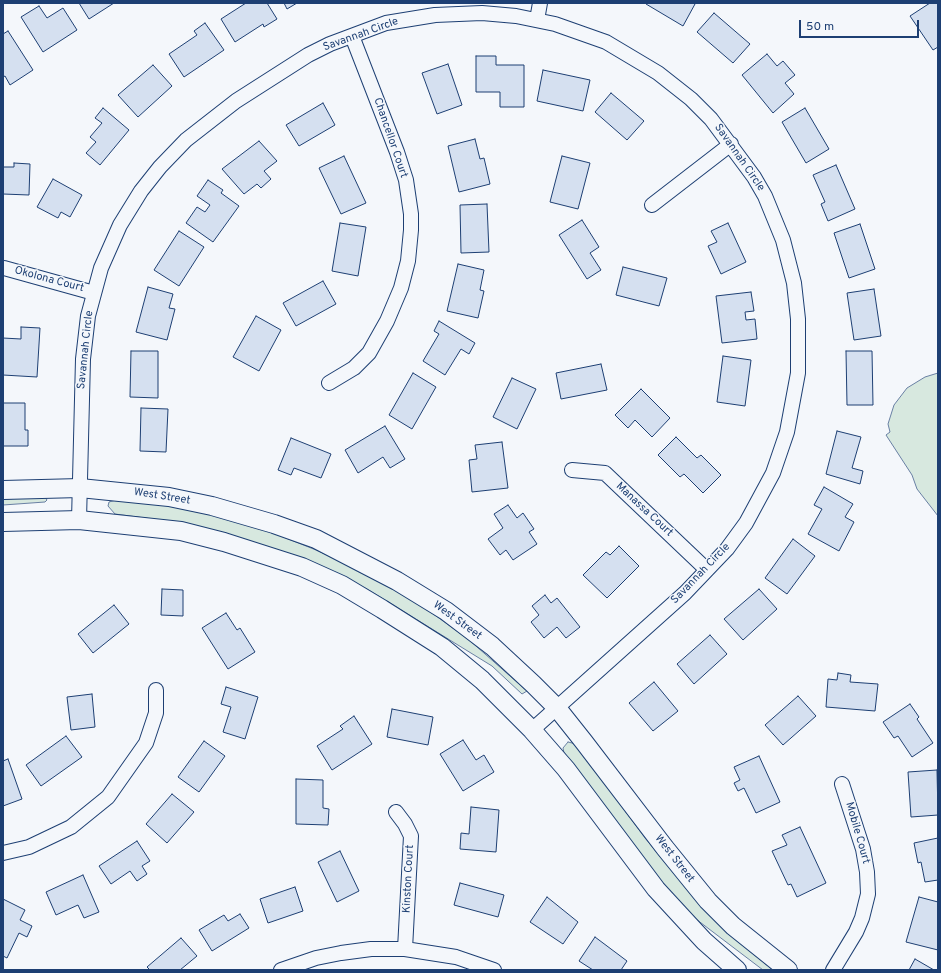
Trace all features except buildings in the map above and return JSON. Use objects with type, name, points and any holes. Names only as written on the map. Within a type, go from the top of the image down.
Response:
[{"type":"street","points":[[537,20],[540,3]]},
{"type":"street","name":"Savannah Circle","points":[[79,520],[82,359],[88,316],[101,268],[130,209],[160,167],[186,140],[236,101],[308,55],[386,23],[435,15],[482,13],[516,16],[537,20],[555,24],[589,36],[640,61],[691,98],[732,144],[761,190],[783,240],[794,283],[798,319],[799,353],[795,398],[787,432],[773,472],[746,522],[727,549],[679,598],[532,730]]},
{"type":"street","name":"Chancellor Court","points":[[329,383],[354,368],[369,352],[387,321],[401,288],[408,261],[411,230],[406,180],[397,152],[352,36]]},
{"type":"street","points":[[652,205],[732,144]]},
{"type":"street","name":"Okolona Court","points":[[4,268],[94,293]]},
{"type":"street","name":"Manassa Court","points":[[572,470],[605,473],[707,570]]},
{"type":"street","name":"West Street","points":[[3,490],[80,488],[169,497],[212,506],[274,524],[316,539],[369,564],[446,611],[492,646],[557,708],[708,900],[733,926],[788,970]]},
{"type":"street","points":[[3,522],[79,520],[181,532],[224,542],[302,567],[342,585],[442,647],[482,680],[532,730],[566,769],[656,889],[699,936],[737,970]]},
{"type":"street","points":[[3,853],[29,847],[71,828],[108,797],[146,743],[156,713],[156,690]]},
{"type":"street","name":"Mobile Court","points":[[833,970],[856,932],[865,908],[868,894],[867,872],[863,849],[842,784]]},
{"type":"street","name":"Kinston Court","points":[[396,812],[405,824],[411,836],[405,949]]},
{"type":"street","points":[[281,970],[316,958],[371,949],[405,949],[456,957],[494,970]]},
{"type":"shaded area","points":[[938,373],[938,516],[917,489],[912,475],[886,435],[890,432],[888,424],[894,405],[907,388],[925,377]]},
{"type":"shaded area","points":[[45,497],[47,500],[45,502],[3,505],[3,499]]},
{"type":"shaded area","points":[[116,500],[165,505],[222,517],[271,532],[369,574],[418,603],[468,639],[527,691],[522,694],[492,666],[367,589],[315,565],[167,521],[115,514],[108,506],[109,502]]},
{"type":"shaded area","points":[[568,742],[576,744],[645,838],[696,900],[729,934],[773,970],[763,970],[688,913],[662,882],[564,753],[563,748]]}]
